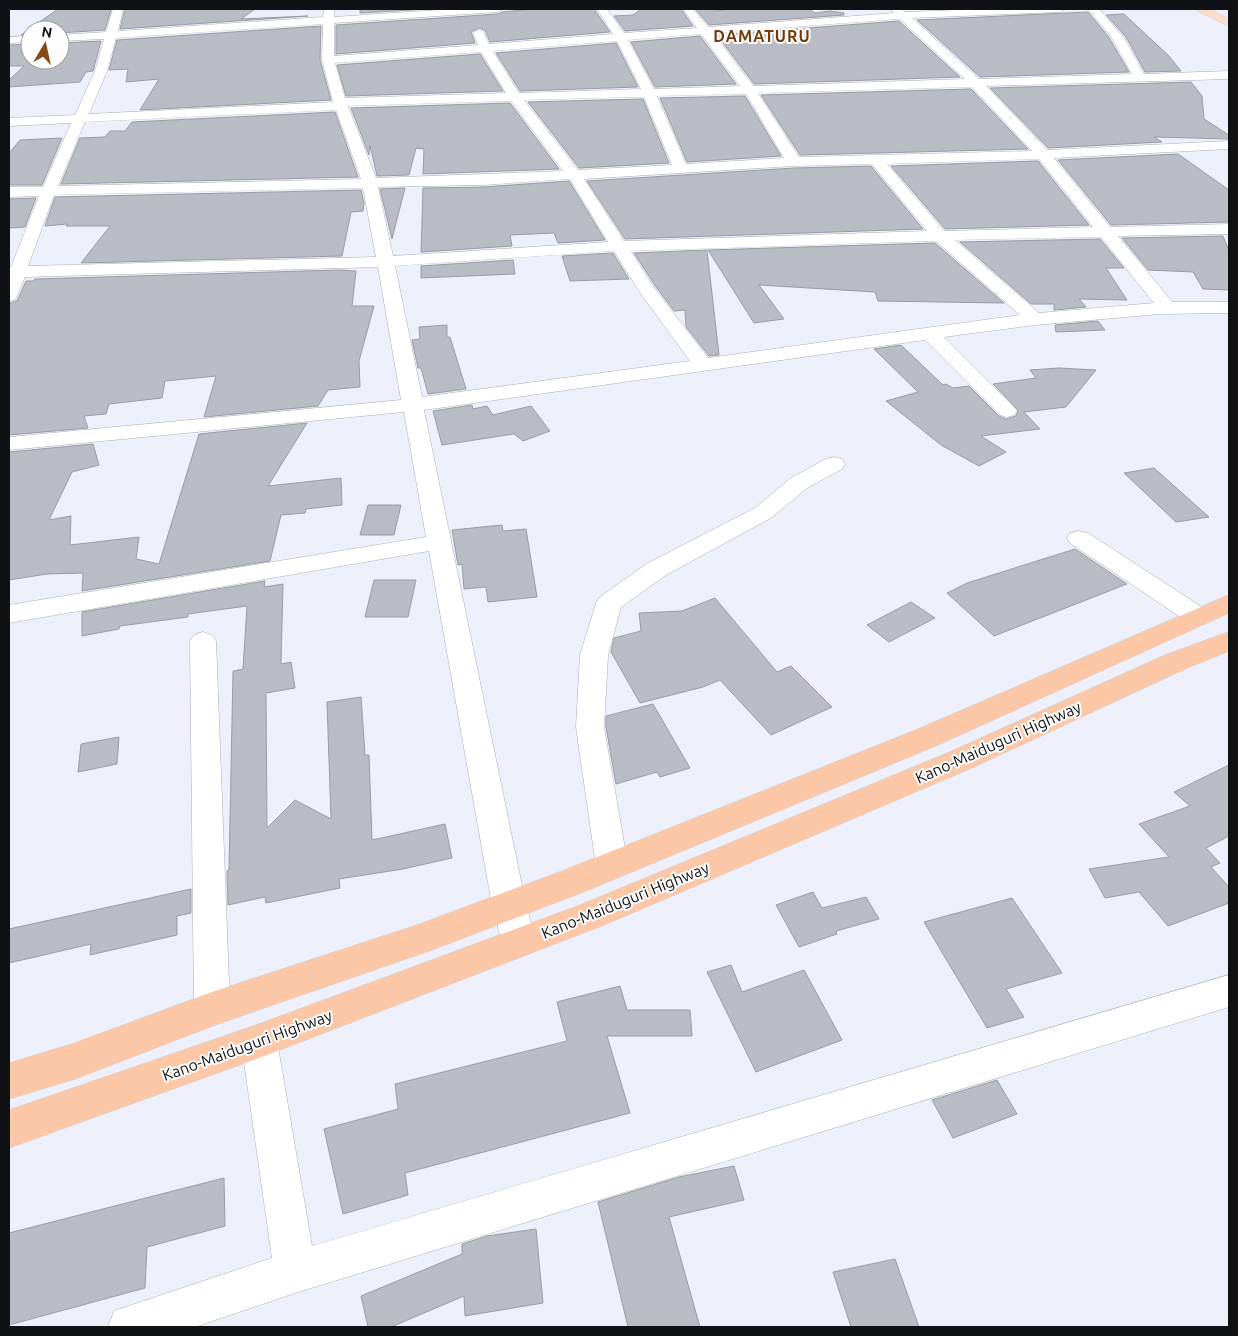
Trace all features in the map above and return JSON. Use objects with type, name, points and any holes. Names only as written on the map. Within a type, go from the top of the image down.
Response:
[{"type":"highway","points":[[9,1081],[75,1061],[212,1009],[420,939],[612,866],[928,737],[1229,603]]},
{"type":"highway","name":"Kano-Maiduguri Highway","points":[[9,1129],[259,1041],[602,911],[963,759],[1224,644]]},
{"type":"main road","points":[[1201,9],[1229,22]]},
{"type":"main road","points":[[1218,9],[1229,14]]},
{"type":"street","points":[[9,296],[13,272],[101,72],[109,35],[118,9]]},
{"type":"street","points":[[70,37],[329,15],[498,9]]},
{"type":"street","points":[[602,9],[622,37],[650,93],[681,169]]},
{"type":"street","points":[[688,9],[750,90],[794,162]]},
{"type":"street","points":[[328,60],[622,37],[900,12],[1060,9]]},
{"type":"street","points":[[1093,9],[1120,38],[1140,78]]},
{"type":"street","points":[[471,10],[485,48],[515,97],[575,176],[647,290],[703,365]]},
{"type":"street","points":[[900,12],[976,83],[1043,154],[1167,308]]},
{"type":"street","points":[[329,15],[328,60],[340,104],[370,183],[438,542],[510,905],[520,942]]},
{"type":"street","points":[[9,122],[340,104],[515,97],[1229,75]]},
{"type":"street","points":[[9,192],[575,176],[794,162],[1043,154],[1229,145]]},
{"type":"street","points":[[876,160],[940,236],[1035,319]]},
{"type":"street","points":[[13,272],[385,262],[620,246],[1229,229]]},
{"type":"street","points":[[9,444],[412,405],[1035,319],[1167,308],[1229,308]]},
{"type":"street","points":[[930,334],[1007,411]]},
{"type":"street","points":[[612,866],[590,727],[594,655],[609,603],[656,568],[763,513],[799,483],[834,464]]},
{"type":"street","points":[[1079,538],[1197,616]]},
{"type":"street","points":[[9,614],[438,542]]},
{"type":"street","points":[[203,641],[212,1009]]},
{"type":"street","points":[[130,1327],[295,1272],[1229,991]]},
{"type":"street","points":[[259,1041],[295,1272]]},
{"type":"building","points":[[58,9],[111,9],[105,30],[70,32],[70,20],[42,20]]},
{"type":"building","points":[[125,9],[255,9],[241,19],[308,16],[120,29]]},
{"type":"building","points":[[360,9],[429,9],[360,13]]},
{"type":"building","points":[[534,9],[594,9],[610,32],[490,42],[485,30],[479,28],[471,32],[475,43],[336,54],[336,25],[498,14]]},
{"type":"building","points":[[641,9],[681,9],[693,26],[625,31],[614,16],[633,15]]},
{"type":"building","points":[[695,9],[714,9],[717,11],[729,9],[809,9],[815,13],[830,11],[844,13],[844,15],[709,25]]},
{"type":"building","points":[[1088,12],[1108,36],[1129,72],[980,77],[917,20]]},
{"type":"building","points":[[1124,14],[1169,56],[1181,71],[1145,72],[1126,37],[1106,15]]},
{"type":"building","points":[[899,21],[960,77],[754,84],[717,35]]},
{"type":"building","points":[[321,26],[320,60],[331,100],[140,110],[159,79],[126,82],[128,69],[109,70],[117,40]]},
{"type":"building","points":[[700,36],[736,84],[655,87],[631,42]]},
{"type":"building","points":[[101,41],[93,71],[86,72],[80,82],[9,87],[9,80],[20,70],[70,70],[70,43]]},
{"type":"building","points":[[616,43],[638,87],[520,91],[496,53]]},
{"type":"building","points":[[20,44],[20,66],[9,66],[10,45]]},
{"type":"building","points":[[480,54],[503,91],[346,96],[337,65]]},
{"type":"building","points":[[1191,82],[1202,96],[1204,119],[1229,135],[1229,139],[1154,137],[1162,142],[1048,148],[990,88]]},
{"type":"building","points":[[971,89],[1028,149],[800,155],[761,95]]},
{"type":"building","points":[[745,96],[781,156],[687,162],[660,98]]},
{"type":"building","points":[[643,99],[669,163],[579,168],[528,102]]},
{"type":"building","points":[[510,103],[559,169],[423,174],[424,149],[416,148],[409,175],[377,176],[370,145],[369,155],[351,108]]},
{"type":"building","points":[[335,112],[358,177],[61,184],[80,138],[105,137],[110,131],[125,131],[132,122]]},
{"type":"building","points":[[62,138],[42,185],[9,185],[9,153],[20,140]]},
{"type":"building","points":[[1178,154],[1229,190],[1229,222],[1111,225],[1058,160]]},
{"type":"building","points":[[1038,161],[1089,225],[945,229],[891,166]]},
{"type":"building","points":[[871,166],[923,229],[625,239],[587,181],[794,168]]},
{"type":"building","points":[[569,181],[605,240],[558,243],[554,233],[510,235],[512,246],[421,252],[423,188],[483,187]]},
{"type":"building","points":[[405,188],[392,239],[380,189]]},
{"type":"building","points":[[361,190],[364,203],[363,211],[351,212],[342,256],[81,263],[110,226],[66,226],[68,224],[45,226],[55,197]]},
{"type":"building","points":[[36,198],[25,227],[9,228],[9,199]]},
{"type":"building","points":[[1223,236],[1229,251],[1229,290],[1203,289],[1193,272],[1148,270],[1122,238]]},
{"type":"building","points":[[1100,239],[1124,268],[1106,268],[1127,300],[1079,299],[1086,307],[1054,310],[1054,304],[1031,304],[960,242]]},
{"type":"building","points":[[935,243],[1004,303],[878,301],[875,292],[759,285],[784,319],[754,323],[708,250]]},
{"type":"building","points":[[707,250],[719,355],[709,356],[686,327],[685,310],[674,311],[634,253]]},
{"type":"building","points":[[613,253],[629,279],[570,281],[562,256]]},
{"type":"building","points":[[513,260],[515,274],[421,278],[421,266]]},
{"type":"building","points":[[356,271],[352,306],[374,306],[359,361],[360,387],[328,390],[318,406],[204,417],[216,376],[165,381],[162,398],[109,404],[106,414],[84,416],[88,428],[9,435],[9,307],[10,303],[17,301],[26,281],[33,281],[35,279]]},
{"type":"building","points":[[1098,321],[1105,330],[1056,332],[1055,325]]},
{"type":"building","points":[[447,325],[447,337],[450,337],[466,389],[428,394],[421,368],[418,368],[412,340],[420,339],[419,327]]},
{"type":"building","points":[[901,345],[943,385],[946,384],[953,388],[969,386],[999,416],[1006,419],[1016,416],[1018,410],[993,384],[1036,378],[1030,370],[1059,368],[1096,370],[1066,407],[1024,412],[1040,429],[981,436],[1006,452],[979,466],[941,445],[886,401],[918,392],[874,349]]},
{"type":"building","points":[[472,405],[473,409],[487,406],[493,415],[531,406],[550,431],[523,441],[514,434],[442,445],[433,411]]},
{"type":"building","points":[[307,423],[268,486],[341,478],[342,505],[306,509],[305,513],[281,515],[270,561],[82,591],[83,573],[47,574],[9,580],[9,452],[93,444],[99,465],[72,472],[49,520],[71,516],[70,545],[139,537],[136,559],[159,564],[199,434]]},
{"type":"building","points":[[1154,468],[1209,517],[1176,522],[1124,473]]},
{"type":"building","points":[[368,505],[401,505],[394,535],[360,535]]},
{"type":"building","points":[[502,525],[503,531],[526,529],[537,597],[488,602],[486,587],[464,589],[462,564],[458,565],[452,530]]},
{"type":"building","points":[[1075,549],[1127,584],[994,636],[947,593],[967,583]]},
{"type":"building","points":[[374,580],[416,580],[408,617],[365,617]]},
{"type":"building","points":[[265,581],[264,587],[283,584],[281,664],[291,662],[295,688],[266,693],[267,828],[295,800],[331,819],[327,702],[361,697],[365,755],[369,755],[372,840],[445,824],[452,858],[403,869],[339,879],[340,888],[266,903],[265,897],[228,905],[227,871],[229,870],[233,671],[243,669],[247,606],[188,614],[188,617],[120,626],[119,629],[82,636],[82,612]]},
{"type":"building","points":[[715,598],[777,672],[791,666],[832,707],[771,735],[720,680],[703,687],[640,703],[611,652],[614,638],[641,631],[639,613],[682,611]]},
{"type":"building","points":[[911,602],[935,618],[889,642],[867,625]]},
{"type":"building","points":[[653,704],[690,768],[660,777],[657,772],[616,784],[606,727],[606,716]]},
{"type":"building","points":[[119,737],[117,764],[78,772],[81,744]]},
{"type":"building","points":[[1229,765],[1229,836],[1206,848],[1220,863],[1211,867],[1229,887],[1229,903],[1168,926],[1139,892],[1105,898],[1089,869],[1169,857],[1139,824],[1190,806],[1174,792]]},
{"type":"building","points":[[191,889],[191,913],[177,916],[177,935],[90,955],[91,944],[9,963],[9,929]]},
{"type":"building","points":[[813,892],[822,908],[866,897],[879,919],[836,931],[837,934],[799,947],[776,905]]},
{"type":"building","points":[[1012,898],[1062,973],[1006,989],[1024,1017],[987,1028],[924,922]]},
{"type":"building","points":[[731,965],[742,992],[804,970],[842,1040],[756,1072],[707,972]]},
{"type":"building","points":[[620,986],[627,1010],[690,1010],[692,1036],[607,1036],[630,1113],[405,1173],[408,1195],[343,1214],[324,1129],[398,1109],[395,1084],[567,1041],[557,1002]]},
{"type":"building","points":[[997,1080],[1017,1114],[953,1138],[932,1100]]},
{"type":"building","points":[[734,1166],[744,1200],[669,1217],[700,1327],[628,1327],[598,1202],[679,1177]]},
{"type":"building","points":[[224,1178],[225,1226],[147,1247],[145,1288],[9,1325],[9,1233]]},
{"type":"building","points":[[536,1229],[543,1303],[465,1316],[464,1296],[391,1327],[368,1327],[361,1296],[462,1254],[462,1244],[487,1236]]},
{"type":"building","points":[[895,1259],[919,1327],[851,1327],[833,1272]]},
{"type":"district","name":"DAMATURU","points":[[762,36]]}]
